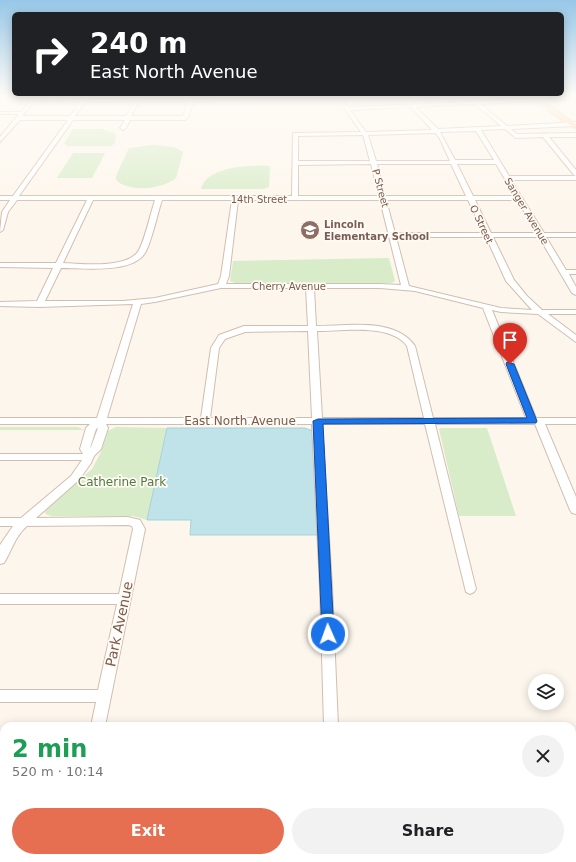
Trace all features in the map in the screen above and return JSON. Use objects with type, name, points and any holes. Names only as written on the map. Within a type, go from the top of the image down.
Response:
[{"type":"street","points":[[0,230],[4,215],[58,137]]},
{"type":"street","points":[[295,137],[295,199]]},
{"type":"street","name":"P Street","points":[[366,137],[384,199],[405,287]]},
{"type":"street","name":"O Street","points":[[439,137],[453,162],[510,281],[525,299],[576,339]]},
{"type":"street","name":"Sanger Avenue","points":[[483,137],[576,293]]},
{"type":"street","points":[[546,137],[576,174]]},
{"type":"street","points":[[295,163],[497,162]]},
{"type":"street","points":[[506,178],[576,178]]},
{"type":"street","name":"14th Street","points":[[0,198],[519,198]]},
{"type":"street","points":[[39,305],[91,198]]},
{"type":"street","points":[[0,265],[113,266],[135,259],[142,252],[159,198]]},
{"type":"street","points":[[221,286],[225,276],[235,199]]},
{"type":"street","points":[[392,235],[576,235]]},
{"type":"street","points":[[563,272],[576,272]]},
{"type":"street","name":"Cherry Avenue","points":[[0,304],[39,305],[138,302],[221,286],[405,287],[487,307],[513,311],[576,312]]},
{"type":"street","points":[[310,286],[318,421],[331,722]]},
{"type":"street","points":[[0,560],[9,539],[23,522],[75,478],[89,456],[96,449],[103,428],[100,421],[104,414],[138,302]]},
{"type":"street","points":[[487,307],[576,510]]},
{"type":"street","points":[[205,421],[215,348],[222,337],[244,329],[312,328],[385,330],[402,336],[411,346],[470,589]]},
{"type":"street","name":"East North Avenue","points":[[0,421],[576,421]]},
{"type":"street","points":[[0,457],[89,456]]},
{"type":"street","name":"Park Avenue","points":[[23,522],[128,521],[136,523],[139,529],[99,722]]},
{"type":"street","points":[[0,522],[23,522]]},
{"type":"street","points":[[0,599],[124,599]]},
{"type":"street","points":[[0,696],[104,696]]},
{"type":"green space","points":[[68,137],[116,137],[115,143],[111,146],[69,146],[64,144]]},
{"type":"green space","points":[[154,145],[174,147],[183,152],[176,178],[163,185],[146,188],[129,187],[116,180],[116,176],[129,148]]},
{"type":"green space","points":[[73,153],[105,153],[92,178],[57,178]]},
{"type":"green space","points":[[270,166],[269,187],[263,189],[201,189],[205,181],[220,171],[231,168]]},
{"type":"green space","points":[[389,258],[395,281],[392,283],[235,283],[230,281],[233,261]]},
{"type":"green space","points":[[0,427],[78,427],[84,430],[0,430]]},
{"type":"green space","name":"Catherine Park","points":[[116,427],[167,428],[147,520],[133,516],[52,516],[45,514],[46,508],[92,469],[101,452],[108,431]]},
{"type":"green space","points":[[487,428],[516,516],[459,516],[439,429]]},
{"type":"water","points":[[167,428],[305,428],[313,431],[317,535],[190,535],[191,520],[147,520]]},
{"type":"place","name":"Lincoln Elementary School","points":[[310,230]]},
{"type":"route","points":[[328,634],[318,421],[532,421],[510,364]]}]
